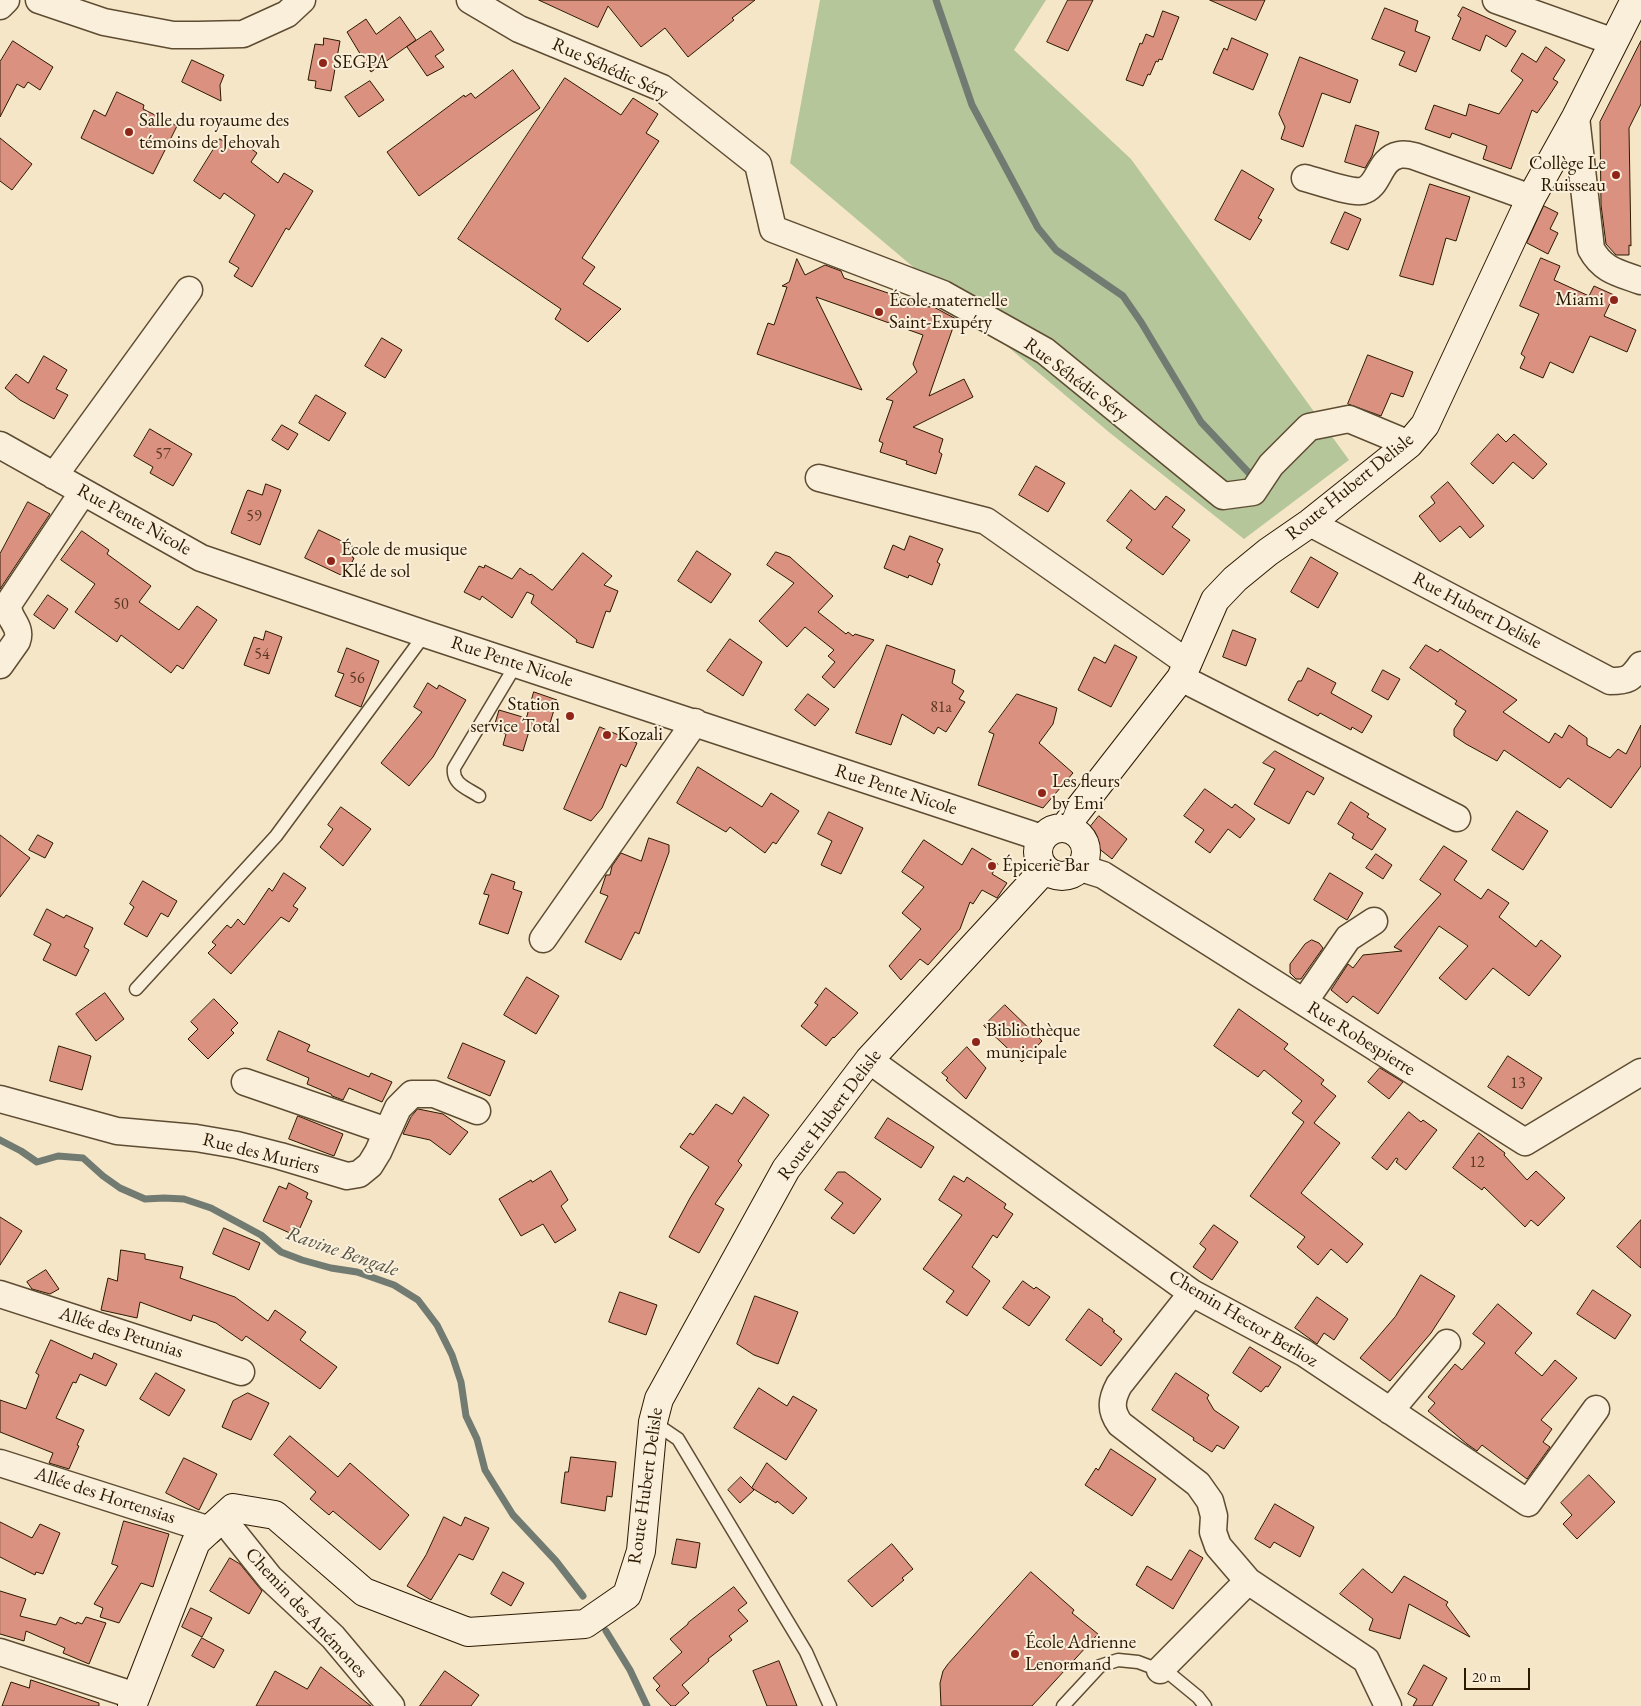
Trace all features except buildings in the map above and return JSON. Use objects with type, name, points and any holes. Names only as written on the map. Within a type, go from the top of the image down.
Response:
[{"type":"main road","name":"Route Hubert Delisle","points":[[1053,833],[1185,670],[1215,600],[1235,579],[1310,523],[1409,444],[1425,425],[1531,198],[1576,117],[1635,0]]},
{"type":"main road","points":[[1075,831],[1084,841],[1086,851],[1085,860],[1081,868],[1072,874],[1063,876],[1053,875],[1045,869],[1039,859],[1038,848],[1053,833],[1075,831]]},
{"type":"main road","name":"Route Hubert Delisle","points":[[134,1701],[196,1542],[233,1508],[275,1516],[364,1592],[468,1632],[585,1624],[626,1595],[641,1550],[653,1422],[658,1399],[786,1169],[869,1060],[1045,869]]},
{"type":"street","points":[[0,6],[6,0]]},
{"type":"street","points":[[39,0],[104,22],[173,35],[243,34],[287,14],[302,0]]},
{"type":"street","name":"Rue Séhédic Séry","points":[[470,0],[519,29],[662,88],[758,164],[773,229],[943,294],[1045,351],[1223,496],[1253,492],[1271,465],[1309,427],[1349,419],[1409,444]]},
{"type":"street","points":[[1496,0],[1614,42]]},
{"type":"street","points":[[1576,117],[1591,249],[1597,260],[1604,266],[1641,282]]},
{"type":"street","points":[[1305,178],[1349,190],[1361,191],[1372,185],[1387,160],[1400,154],[1414,156],[1531,198]]},
{"type":"street","points":[[54,476],[189,290]]},
{"type":"street","name":"Rue Pente Nicole","points":[[0,445],[201,558],[425,634],[695,722],[1053,833]]},
{"type":"street","points":[[819,478],[986,521],[1185,670],[1457,818]]},
{"type":"street","points":[[0,665],[18,641],[19,636],[18,628],[8,613],[8,603],[82,492]]},
{"type":"street","name":"Rue Hubert Delisle","points":[[1310,523],[1610,681],[1630,679],[1641,665]]},
{"type":"street","points":[[543,939],[695,722]]},
{"type":"street","name":"Rue Robespierre","points":[[1081,868],[1103,874],[1525,1142],[1641,1072]]},
{"type":"street","points":[[1304,1002],[1348,938],[1374,921]]},
{"type":"street","name":"Chemin Hector Berlioz","points":[[869,1060],[1192,1293],[1304,1353],[1528,1503],[1596,1409]]},
{"type":"street","points":[[245,1082],[387,1131]]},
{"type":"street","name":"Rue des Muriers","points":[[0,1099],[117,1131],[196,1138],[237,1146],[280,1156],[346,1176],[359,1174],[370,1165],[398,1108],[412,1094],[434,1094],[477,1111]]},
{"type":"street","points":[[1192,1293],[1119,1385],[1113,1396],[1112,1408],[1115,1417],[1120,1424],[1198,1484],[1210,1501],[1214,1516],[1213,1532],[1218,1546],[1248,1581],[1366,1660],[1388,1706]]},
{"type":"street","name":"Allée des Petunias","points":[[0,1294],[241,1372]]},
{"type":"street","points":[[1390,1411],[1447,1343]]},
{"type":"street","name":"Allée des Hortensias","points":[[0,1462],[216,1524]]},
{"type":"street","name":"Chemin des Anémones","points":[[216,1524],[333,1637],[392,1706]]},
{"type":"street","points":[[1160,1670],[1248,1581]]},
{"type":"street","points":[[0,1652],[134,1701]]},
{"type":"lane","points":[[136,988],[276,836],[425,634]]},
{"type":"lane","points":[[479,796],[456,781],[454,768],[517,663]]},
{"type":"lane","points":[[653,1422],[678,1439],[806,1652],[830,1706]]},
{"type":"lane","points":[[1063,1706],[1100,1666],[1118,1660],[1138,1662],[1170,1674],[1206,1706]]},
{"type":"green space","points":[[820,0],[1046,0],[1014,50],[1131,159],[1349,460],[1244,539],[1110,433],[790,163]]},
{"type":"waterway","points":[[936,0],[972,105],[1038,228],[1056,250],[1123,296],[1141,322],[1201,422],[1249,473]]},
{"type":"waterway","name":"Ravine Bengale","points":[[0,1140],[37,1162],[58,1156],[83,1158],[120,1188],[145,1199],[184,1199],[211,1208],[261,1235],[281,1252],[331,1268],[357,1272],[394,1285],[418,1300],[437,1325],[452,1355],[461,1382],[466,1416],[477,1439],[485,1470],[513,1515],[556,1561],[583,1596]]},
{"type":"waterway","name":"Ravine Bengale","points":[[606,1631],[630,1670],[647,1706]]},
{"type":"place","name":"SEGPA","points":[[323,63]]},
{"type":"place","name":"Salle du royaume des témoins de Jehovah","points":[[129,132]]},
{"type":"place","name":"Collège Le Ruisseau","points":[[1616,175]]},
{"type":"place","name":"Miami","points":[[1614,300]]},
{"type":"place","name":"École maternelle Saint-Exupéry","points":[[879,312]]},
{"type":"place","name":"École de musique Klé de sol","points":[[331,561]]},
{"type":"place","name":"Station service Total","points":[[570,716]]},
{"type":"place","name":"Kozali","points":[[607,735]]},
{"type":"place","name":"Les fleurs by Emi","points":[[1042,793]]},
{"type":"place","name":"Épicerie Bar","points":[[992,866]]},
{"type":"place","name":"Bibliothèque municipale","points":[[976,1042]]},
{"type":"place","name":"École Adrienne Lenormand","points":[[1015,1654]]}]
